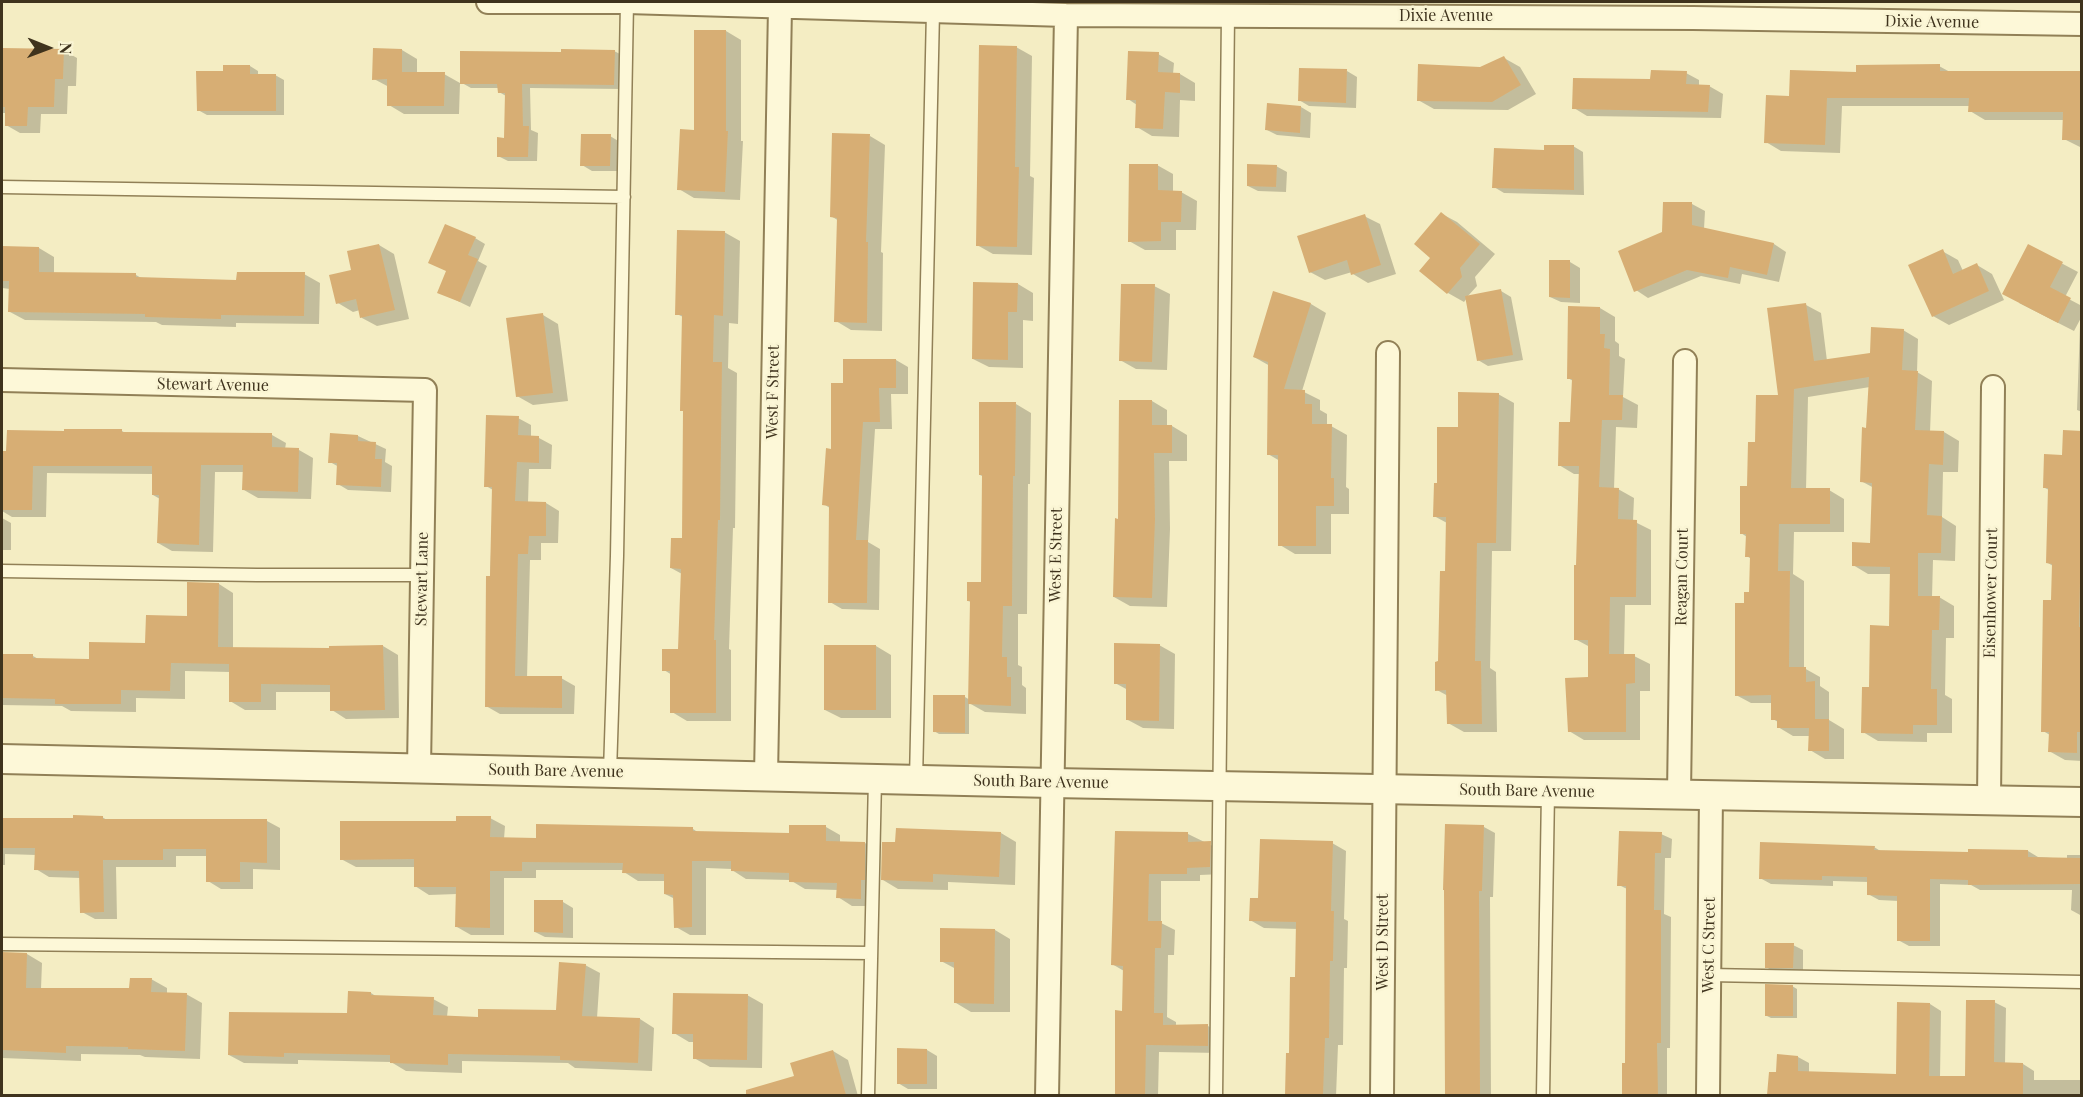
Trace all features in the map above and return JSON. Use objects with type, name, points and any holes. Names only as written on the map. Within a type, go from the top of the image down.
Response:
[{"type":"street","name":"Dixie Avenue","points":[[488,2],[627,2],[1066,15],[1693,10],[2082,24]]},
{"type":"street","name":"West F Street","points":[[766,776],[780,7]]},
{"type":"street","name":"West E Street","points":[[1047,1095],[1066,15]]},
{"type":"street","name":"West D Street","points":[[1382,1095],[1388,353]]},
{"type":"street","name":"Reagan Court","points":[[1679,794],[1685,361]]},
{"type":"street","name":"Stewart Avenue","points":[[2,380],[425,390]]},
{"type":"street","name":"Eisenhower Court","points":[[1989,800],[1993,387]]},
{"type":"street","name":"Stewart Lane","points":[[419,768],[425,390]]},
{"type":"street","name":"South Bare Avenue","points":[[2,759],[1052,783],[2082,802]]},
{"type":"street","name":"West C Street","points":[[1708,1095],[1711,794]]},
{"type":"lane","points":[[610,772],[618,544],[627,2]]},
{"type":"lane","points":[[916,780],[933,11]]},
{"type":"lane","points":[[1216,1095],[1228,15]]},
{"type":"lane","points":[[2,188],[624,197]]},
{"type":"lane","points":[[2,571],[421,575]]},
{"type":"lane","points":[[868,1095],[875,779]]},
{"type":"lane","points":[[1542,1095],[1548,792]]},
{"type":"lane","points":[[2,944],[872,953]]},
{"type":"lane","points":[[1709,975],[2082,982]]},
{"type":"building","points":[[694,30],[726,30],[726,131],[728,131],[725,192],[677,190],[680,129],[694,130]]},
{"type":"building","points":[[979,45],[1017,46],[1015,167],[1019,167],[1017,247],[976,246]]},
{"type":"building","points":[[2,48],[64,49],[63,79],[55,79],[54,107],[28,107],[27,126],[5,126],[5,107],[2,107]]},
{"type":"building","points":[[373,48],[402,49],[402,72],[445,72],[444,106],[387,106],[387,79],[372,80]]},
{"type":"building","points":[[561,49],[615,50],[614,85],[522,84],[523,126],[529,126],[528,157],[497,157],[497,137],[504,138],[505,93],[498,93],[497,84],[460,84],[460,51],[561,52]]},
{"type":"building","points":[[1128,51],[1159,52],[1158,72],[1180,73],[1180,93],[1165,92],[1163,129],[1135,128],[1136,100],[1126,100]]},
{"type":"building","points":[[1504,56],[1521,85],[1492,102],[1417,101],[1418,64],[1480,67]]},
{"type":"building","points":[[1940,64],[1940,71],[2082,71],[2082,140],[2062,140],[2063,112],[1968,112],[1969,98],[1827,98],[1825,145],[1764,143],[1766,95],[1789,96],[1790,70],[1856,72],[1856,65]]},
{"type":"building","points":[[223,65],[250,65],[250,74],[276,74],[276,111],[197,111],[196,71],[223,71]]},
{"type":"building","points":[[1299,68],[1347,69],[1346,103],[1298,101]]},
{"type":"building","points":[[1651,70],[1687,71],[1686,84],[1710,85],[1708,112],[1572,109],[1573,78],[1650,79]]},
{"type":"building","points":[[1267,103],[1301,106],[1300,133],[1265,130]]},
{"type":"building","points":[[832,133],[870,134],[866,242],[868,242],[867,323],[834,322],[837,218],[830,217]]},
{"type":"building","points":[[581,134],[611,134],[610,166],[580,166]]},
{"type":"building","points":[[1544,145],[1574,145],[1574,190],[1492,188],[1494,148],[1544,150]]},
{"type":"building","points":[[1129,164],[1158,164],[1158,190],[1182,191],[1181,222],[1161,222],[1161,241],[1128,242]]},
{"type":"building","points":[[1247,164],[1277,165],[1276,187],[1247,186]]},
{"type":"building","points":[[1663,202],[1692,202],[1692,225],[1774,243],[1767,275],[1730,267],[1728,278],[1687,270],[1634,292],[1618,251],[1662,232]]},
{"type":"building","points":[[1441,212],[1480,244],[1460,268],[1462,277],[1447,294],[1419,271],[1430,258],[1414,244]]},
{"type":"building","points":[[1365,214],[1381,265],[1351,275],[1347,260],[1309,273],[1297,236]]},
{"type":"building","points":[[445,224],[476,237],[468,255],[478,259],[460,302],[437,293],[446,271],[428,263]]},
{"type":"building","points":[[677,230],[725,231],[723,316],[714,315],[713,362],[722,362],[720,520],[718,520],[714,640],[716,640],[716,713],[670,713],[670,671],[662,671],[662,649],[678,649],[681,569],[670,568],[671,538],[682,538],[683,411],[680,411],[682,315],[675,315]]},
{"type":"building","points":[[379,244],[395,310],[360,318],[356,299],[336,304],[329,275],[351,270],[347,251]]},
{"type":"building","points":[[2028,244],[2063,262],[2050,287],[2071,298],[2058,323],[2002,294]]},
{"type":"building","points":[[2,246],[39,247],[39,272],[136,273],[136,277],[236,280],[237,272],[305,272],[304,316],[221,315],[221,319],[145,317],[145,314],[8,312],[9,281],[2,281]]},
{"type":"building","points":[[1943,249],[1953,274],[1977,263],[1989,291],[1932,317],[1908,265]]},
{"type":"building","points":[[1549,260],[1570,260],[1570,298],[1549,297]]},
{"type":"building","points":[[973,282],[1018,283],[1017,312],[1008,312],[1008,360],[972,359]]},
{"type":"building","points":[[1121,284],[1155,284],[1152,362],[1119,361]]},
{"type":"building","points":[[1501,289],[1513,355],[1477,361],[1465,296]]},
{"type":"building","points":[[1273,291],[1311,303],[1284,389],[1305,390],[1305,404],[1312,404],[1312,424],[1332,424],[1331,478],[1334,478],[1334,506],[1316,506],[1316,546],[1278,546],[1278,455],[1267,455],[1268,362],[1253,357]]},
{"type":"building","points":[[1806,303],[1814,361],[1870,353],[1871,327],[1904,329],[1902,370],[1918,371],[1915,430],[1944,431],[1943,465],[1929,464],[1927,515],[1942,516],[1941,553],[1918,553],[1918,596],[1940,596],[1939,630],[1932,630],[1931,689],[1937,689],[1937,725],[1913,725],[1913,734],[1861,733],[1862,687],[1869,687],[1870,625],[1889,626],[1890,567],[1852,566],[1852,542],[1870,543],[1872,483],[1860,482],[1862,427],[1866,428],[1869,377],[1794,389],[1791,488],[1830,488],[1830,524],[1779,524],[1778,571],[1790,571],[1789,667],[1806,667],[1806,682],[1815,681],[1815,719],[1829,719],[1829,751],[1808,751],[1809,728],[1777,728],[1777,720],[1771,720],[1771,695],[1735,696],[1735,603],[1744,603],[1744,592],[1749,592],[1750,557],[1745,557],[1746,534],[1740,534],[1740,486],[1747,486],[1748,442],[1755,442],[1756,395],[1778,395],[1767,308]]},
{"type":"building","points":[[1568,306],[1600,307],[1600,334],[1605,334],[1604,348],[1610,349],[1609,395],[1623,395],[1622,420],[1602,420],[1599,487],[1619,488],[1618,519],[1637,520],[1636,597],[1610,597],[1609,654],[1635,654],[1635,683],[1626,684],[1626,732],[1568,732],[1565,678],[1588,677],[1588,640],[1574,640],[1574,565],[1576,565],[1579,466],[1558,466],[1559,422],[1570,422],[1572,379],[1567,379]]},
{"type":"building","points":[[543,313],[553,393],[516,397],[506,318]]},
{"type":"building","points":[[843,359],[896,359],[896,388],[879,388],[880,422],[863,422],[856,540],[868,540],[867,603],[828,603],[829,506],[822,505],[826,448],[831,449],[831,383],[843,383]]},
{"type":"building","points":[[1458,392],[1499,393],[1496,543],[1477,543],[1475,661],[1481,661],[1482,724],[1447,724],[1446,690],[1435,691],[1440,571],[1445,571],[1446,517],[1433,517],[1434,483],[1437,483],[1437,427],[1458,427]]},
{"type":"building","points":[[1119,400],[1152,400],[1152,425],[1172,425],[1172,453],[1154,453],[1155,520],[1152,598],[1113,597],[1115,518],[1118,519]]},
{"type":"building","points":[[979,402],[1016,402],[1012,606],[1003,606],[1002,657],[1007,657],[1007,677],[1011,677],[1011,706],[968,704],[970,601],[967,601],[967,582],[981,582],[982,475],[979,475]]},
{"type":"building","points":[[486,415],[519,416],[518,435],[539,436],[539,463],[517,462],[515,501],[546,502],[546,536],[529,536],[528,554],[518,554],[515,676],[562,676],[562,708],[485,707],[486,576],[490,576],[492,487],[484,487]]},
{"type":"building","points":[[64,429],[122,429],[122,432],[272,433],[272,447],[299,448],[298,492],[242,490],[243,465],[201,465],[199,545],[157,543],[159,495],[152,495],[152,466],[33,466],[32,510],[2,510],[2,451],[6,451],[7,430],[64,431]]},
{"type":"building","points":[[2063,430],[2082,431],[2082,583],[2080,583],[2079,627],[2082,627],[2082,732],[2077,732],[2077,753],[2048,752],[2049,732],[2041,732],[2043,600],[2051,600],[2052,564],[2046,563],[2048,488],[2043,488],[2044,454],[2062,455]]},
{"type":"building","points":[[330,433],[358,435],[358,441],[376,442],[375,459],[382,459],[381,487],[336,485],[337,463],[328,463]]},
{"type":"building","points":[[187,582],[219,583],[218,647],[329,648],[329,646],[383,645],[385,710],[330,711],[330,685],[261,684],[261,702],[229,702],[229,664],[171,663],[170,691],[121,690],[121,704],[55,704],[55,699],[2,698],[2,654],[33,654],[33,658],[89,659],[89,642],[145,643],[146,615],[187,616]]},
{"type":"building","points":[[1114,643],[1160,644],[1159,721],[1126,720],[1126,684],[1114,684]]},
{"type":"building","points":[[824,645],[876,645],[876,710],[824,710]]},
{"type":"building","points":[[933,695],[965,695],[965,733],[933,732]]},
{"type":"building","points":[[73,815],[103,816],[103,819],[267,819],[267,863],[240,862],[240,882],[206,882],[206,849],[163,849],[163,860],[103,860],[104,912],[80,913],[79,871],[34,870],[35,848],[2,848],[2,818],[73,818]]},
{"type":"building","points":[[456,816],[491,816],[490,837],[536,838],[536,824],[693,827],[693,831],[789,833],[789,825],[826,825],[826,841],[865,842],[865,880],[861,880],[861,899],[836,898],[837,883],[789,882],[789,873],[731,871],[731,861],[692,861],[692,927],[674,928],[673,895],[664,894],[664,874],[622,873],[623,863],[522,862],[522,871],[490,871],[490,928],[455,927],[456,887],[414,887],[414,859],[340,860],[340,821],[456,821]]},
{"type":"building","points":[[1445,824],[1484,825],[1482,891],[1479,891],[1480,1095],[1445,1095],[1443,890]]},
{"type":"building","points":[[896,828],[1001,832],[999,877],[933,874],[933,882],[881,880],[882,842],[895,842]]},
{"type":"building","points":[[1115,831],[1188,832],[1188,842],[1211,841],[1210,867],[1187,868],[1187,874],[1149,874],[1148,921],[1162,921],[1161,948],[1155,948],[1154,1013],[1163,1013],[1163,1025],[1208,1024],[1208,1046],[1146,1045],[1145,1095],[1115,1095],[1115,1010],[1122,1011],[1123,966],[1111,965]]},
{"type":"building","points":[[1619,831],[1662,832],[1661,853],[1655,853],[1654,910],[1661,910],[1661,1043],[1657,1043],[1658,1095],[1622,1095],[1622,1063],[1625,1063],[1626,886],[1617,886]]},
{"type":"building","points":[[1260,839],[1333,841],[1331,911],[1334,911],[1333,961],[1330,961],[1329,1038],[1325,1038],[1323,1095],[1285,1095],[1286,1053],[1289,1053],[1290,977],[1295,977],[1296,922],[1249,921],[1250,898],[1258,898]]},
{"type":"building","points":[[1760,842],[1875,846],[1874,850],[1968,852],[1968,849],[2028,850],[2028,857],[2082,858],[2082,884],[1968,885],[1968,880],[1930,879],[1930,941],[1897,941],[1897,896],[1867,895],[1867,877],[1822,876],[1822,880],[1759,879]]},
{"type":"building","points":[[534,900],[563,900],[563,933],[534,932]]},
{"type":"building","points":[[940,928],[995,929],[994,1004],[954,1003],[954,962],[940,962]]},
{"type":"building","points":[[1765,943],[1794,943],[1793,968],[1765,968]]},
{"type":"building","points":[[2,952],[27,953],[26,988],[129,988],[130,978],[152,978],[151,992],[187,993],[185,1051],[66,1046],[66,1053],[2,1050]]},
{"type":"building","points":[[559,962],[586,964],[582,1016],[640,1018],[638,1063],[560,1060],[560,1056],[448,1054],[448,1065],[390,1063],[390,1055],[284,1053],[284,1057],[228,1055],[229,1012],[347,1013],[348,991],[371,992],[371,995],[434,997],[433,1015],[478,1017],[478,1009],[556,1010]]},
{"type":"building","points":[[1765,984],[1793,985],[1793,1016],[1765,1016]]},
{"type":"building","points":[[673,993],[748,994],[747,1060],[693,1059],[693,1034],[672,1034]]},
{"type":"building","points":[[1966,1000],[1995,1000],[1994,1062],[2023,1063],[2023,1095],[1767,1095],[1769,1072],[1776,1072],[1777,1054],[1798,1056],[1798,1071],[1896,1074],[1897,1002],[1930,1003],[1929,1076],[1965,1076]]},
{"type":"building","points":[[897,1048],[927,1049],[927,1084],[897,1084]]},
{"type":"building","points":[[833,1050],[846,1095],[746,1095],[746,1090],[794,1076],[790,1063]]}]
